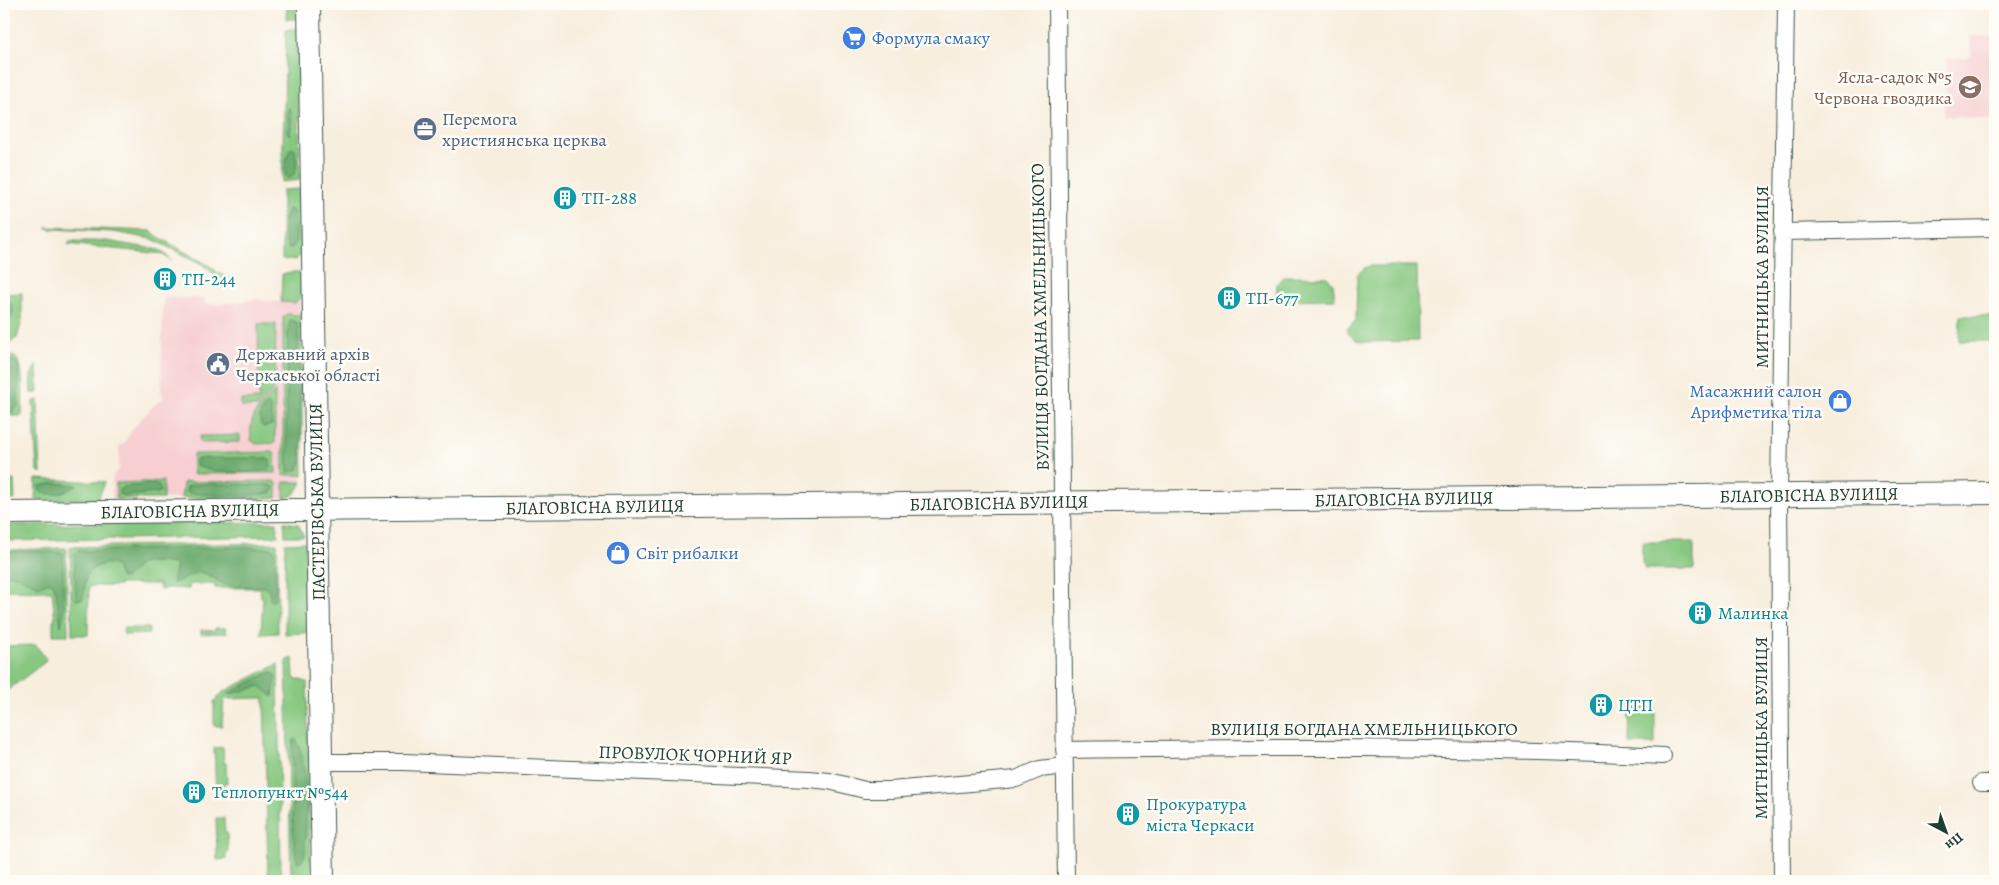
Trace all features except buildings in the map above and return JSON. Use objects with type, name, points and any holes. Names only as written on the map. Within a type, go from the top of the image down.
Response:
[{"type":"main road","name":"ПАСТЕРІВСЬКА ВУЛИЦЯ","points":[[309,4],[322,881]]},
{"type":"main road","name":"БЛАГОВІСНА ВУЛИЦЯ","points":[[4,513],[1995,493]]},
{"type":"street","name":"ВУЛИЦЯ БОГДАНА ХМЕЛЬНИЦЬКОГО","points":[[1057,4],[1066,881]]},
{"type":"street","name":"МИТНИЦЬКА ВУЛИЦЯ","points":[[1782,881],[1779,495],[1786,4]]},
{"type":"street","points":[[1782,232],[1995,228]]},
{"type":"street","name":"ВУЛИЦЯ БОГДАНА ХМЕЛЬНИЦЬКОГО","points":[[1064,750],[1377,747],[1663,756]]},
{"type":"street","name":"ПРОВУЛОК ЧОРНИЙ ЯР","points":[[321,762],[404,762],[550,770],[800,779],[829,781],[876,791],[1016,779],[1040,769],[1065,766]]},
{"type":"shaded area","name":"Ясла-садок №5 Червона гвоздика","points":[[1970,36],[1995,37],[1995,120],[1944,116],[1947,58],[1966,58],[1971,55]]},
{"type":"shaded area","points":[[301,297],[303,475],[298,491],[292,496],[284,498],[112,499],[113,475],[119,469],[119,445],[123,445],[134,427],[154,405],[164,398],[161,391],[163,298],[204,298],[205,304],[218,304],[261,299],[261,301],[299,301]]},
{"type":"green space","points":[[287,4],[297,4],[297,19],[286,19]]},
{"type":"green space","points":[[298,29],[300,180],[282,182],[286,30]]},
{"type":"green space","points":[[288,108],[290,108],[292,118],[289,135],[287,132]]},
{"type":"green space","points":[[293,148],[295,150],[296,170],[288,179],[285,173],[285,165],[290,149]]},
{"type":"green space","points":[[300,189],[301,255],[296,260],[282,260],[282,190]]},
{"type":"green space","points":[[288,209],[293,211],[296,231],[296,241],[291,249],[286,244],[284,234],[284,223]]},
{"type":"green space","points":[[46,227],[152,231],[157,236],[230,279],[228,282],[220,279],[202,264],[152,239],[113,232],[50,229]]},
{"type":"green space","points":[[70,241],[107,241],[160,250],[172,261],[162,254],[67,244]]},
{"type":"green space","points":[[1370,266],[1417,266],[1418,341],[1363,342],[1349,334],[1347,329],[1356,320],[1357,275],[1364,268]]},
{"type":"green space","points":[[301,272],[301,297],[295,303],[281,302],[282,274]]},
{"type":"green space","points":[[1283,277],[1327,277],[1333,283],[1335,299],[1276,300],[1277,284]]},
{"type":"green space","points":[[22,293],[22,321],[17,338],[4,346],[4,294]]},
{"type":"green space","points":[[4,300],[11,303],[13,311],[4,336]]},
{"type":"green space","points":[[287,314],[301,315],[303,475],[283,475],[283,317]]},
{"type":"green space","points":[[1960,316],[1995,316],[1995,341],[1959,341]]},
{"type":"green space","points":[[290,320],[297,322],[298,328],[301,462],[298,470],[288,472],[286,427],[288,330]]},
{"type":"green space","points":[[258,324],[276,324],[275,388],[257,407],[241,407],[241,400],[259,399]]},
{"type":"green space","points":[[4,355],[15,358],[20,364],[23,395],[22,416],[4,416],[4,394],[6,393],[7,383],[4,382]]},
{"type":"green space","points":[[4,358],[18,363],[19,369],[18,406],[12,412],[4,413],[4,404],[8,399],[9,372]]},
{"type":"green space","points":[[37,365],[38,393],[31,393],[31,375]]},
{"type":"green space","points":[[275,391],[275,443],[256,444],[251,440],[253,418],[260,407]]},
{"type":"green space","points":[[38,400],[41,473],[37,470],[33,401]]},
{"type":"green space","points":[[267,404],[271,407],[272,425],[264,427],[261,425],[260,416]]},
{"type":"green space","points":[[240,435],[240,442],[200,443],[200,436]]},
{"type":"green space","points":[[273,452],[275,455],[276,473],[193,474],[193,454]]},
{"type":"green space","points":[[265,458],[270,460],[271,469],[221,472],[196,465],[197,459]]},
{"type":"green space","points":[[36,479],[105,482],[98,499],[35,500]]},
{"type":"green space","points":[[4,480],[14,480],[15,500],[4,500]]},
{"type":"green space","points":[[163,481],[163,499],[116,499],[116,483]]},
{"type":"green space","points":[[274,481],[277,483],[277,498],[181,498],[183,483],[185,482]]},
{"type":"green space","points":[[284,482],[302,482],[295,493],[284,498]]},
{"type":"green space","points":[[53,483],[77,485],[54,494],[40,491],[39,486]]},
{"type":"green space","points":[[151,484],[159,486],[160,491],[158,493],[125,496],[119,494],[120,489],[124,487]]},
{"type":"green space","points":[[191,485],[270,485],[274,487],[273,492],[256,495],[215,495],[186,492],[187,487]]},
{"type":"green space","points":[[277,522],[278,536],[4,541],[4,525]]},
{"type":"green space","points":[[284,522],[298,524],[304,536],[285,536]]},
{"type":"green space","points":[[305,542],[306,633],[285,634],[285,543]]},
{"type":"green space","points":[[1642,542],[1694,542],[1694,569],[1645,569],[1642,562]]},
{"type":"green space","points":[[277,543],[278,633],[261,634],[263,597],[261,597],[260,588],[215,588],[215,584],[190,584],[189,589],[166,588],[160,590],[159,584],[119,584],[119,586],[89,586],[88,635],[72,635],[70,547]]},
{"type":"green space","points":[[66,548],[68,635],[53,635],[53,620],[55,620],[52,591],[4,590],[4,550]]},
{"type":"green space","points":[[273,548],[276,585],[274,601],[271,601],[269,592],[265,587],[227,585],[204,574],[193,574],[172,583],[176,564],[158,562],[140,564],[125,579],[121,578],[116,567],[113,565],[100,565],[87,575],[83,599],[76,600],[74,554],[78,551]]},
{"type":"green space","points":[[4,552],[63,553],[64,613],[61,626],[53,584],[50,582],[38,586],[15,575],[4,574]]},
{"type":"green space","points":[[123,628],[149,628],[149,634],[124,635]]},
{"type":"green space","points":[[215,628],[226,628],[227,633],[201,634],[201,630],[215,631]]},
{"type":"green space","points":[[36,645],[46,659],[45,662],[4,693],[4,646]]},
{"type":"green space","points":[[293,658],[294,678],[307,682],[311,881],[291,881],[286,661]]},
{"type":"green space","points":[[278,664],[281,876],[271,877],[271,874],[268,874],[264,698],[224,699],[222,726],[214,726],[214,702],[223,692]]},
{"type":"green space","points":[[268,673],[274,673],[276,677],[273,697],[260,686],[227,694]]},
{"type":"green space","points":[[1630,704],[1655,704],[1655,744],[1629,744]]},
{"type":"green space","points":[[295,739],[303,761],[306,793],[305,853],[303,859],[298,863],[295,855],[292,809],[292,750]]},
{"type":"green space","points":[[223,747],[227,783],[223,783],[223,796],[216,797],[214,748]]},
{"type":"green space","points":[[216,818],[224,818],[228,853],[226,853],[226,859],[217,860]]},
{"type":"place","name":"Формула смаку","points":[[854,38]]},
{"type":"place","name":"Ясла-садок №5 Червона гвоздика","points":[[1970,87]]},
{"type":"place","name":"Перемога християнська церква","points":[[425,129]]},
{"type":"place","name":"ТП-288","points":[[565,198]]},
{"type":"place","name":"ТП-244","points":[[165,279]]},
{"type":"place","name":"ТП-677","points":[[1229,298]]},
{"type":"place","name":"Державний архів Черкаської області","points":[[218,364]]},
{"type":"place","name":"Масажний салон Арифметика тіла","points":[[1840,401]]},
{"type":"place","name":"Світ рибалки","points":[[618,553]]},
{"type":"place","name":"Малинка","points":[[1700,613]]},
{"type":"place","name":"ЦТП","points":[[1601,705]]},
{"type":"place","name":"Теплопункт №544","points":[[194,792]]},
{"type":"place","name":"Прокуратура міста Черкаси","points":[[1128,814]]}]
